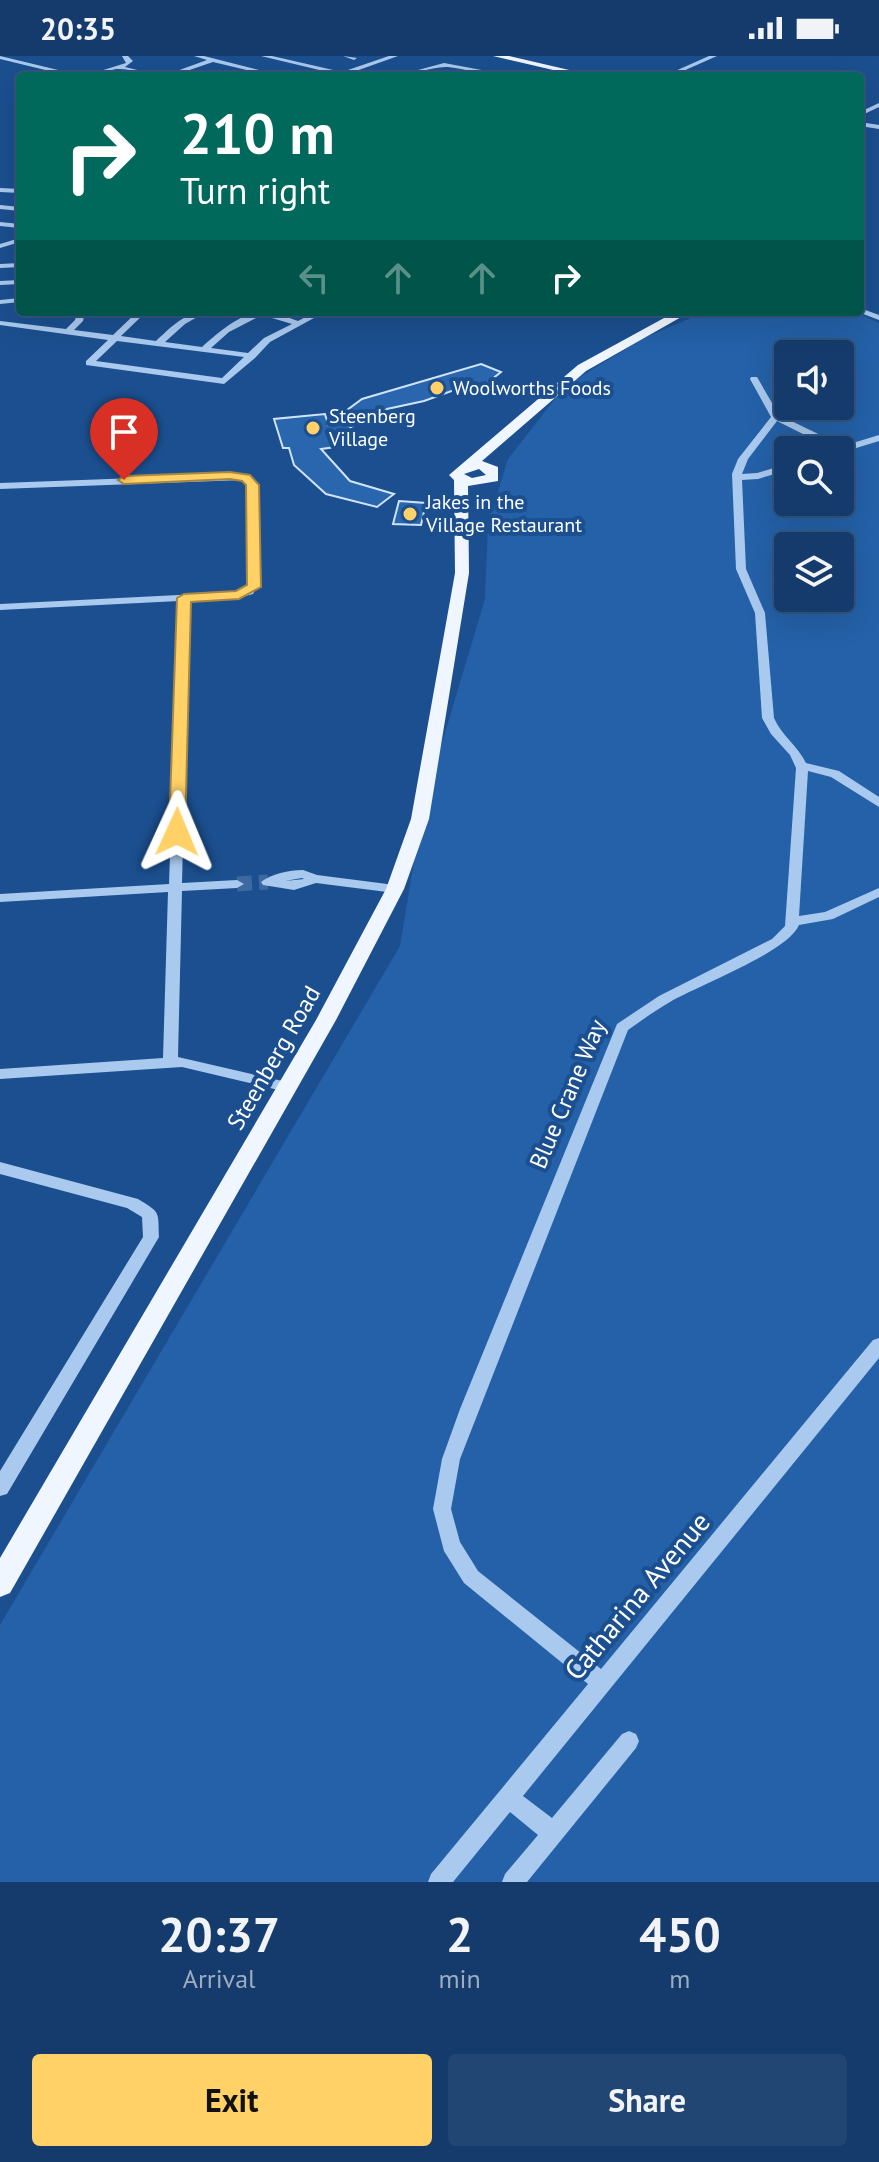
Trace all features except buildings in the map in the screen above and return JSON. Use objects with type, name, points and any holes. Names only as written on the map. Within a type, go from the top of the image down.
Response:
[{"type":"main road","points":[[497,56],[573,72]]},
{"type":"main road","points":[[512,56],[532,63]]},
{"type":"main road","points":[[464,473],[527,414],[600,357],[677,316]]},
{"type":"main road","points":[[463,512],[488,475],[495,450],[527,414]]},
{"type":"main road","points":[[464,473],[488,475]]},
{"type":"main road","name":"Steenberg Road","points":[[0,1584],[356,968],[395,889],[420,819],[428,781],[462,573],[463,512],[459,491],[464,473]]},
{"type":"street","points":[[22,63],[45,56]]},
{"type":"street","points":[[101,72],[130,62],[125,56]]},
{"type":"street","points":[[197,56],[263,72]]},
{"type":"street","points":[[264,56],[330,72]]},
{"type":"street","points":[[275,59],[285,56]]},
{"type":"street","points":[[300,56],[296,58],[331,66]]},
{"type":"street","points":[[344,72],[385,56]]},
{"type":"street","points":[[345,72],[395,56]]},
{"type":"street","points":[[676,72],[714,56]]},
{"type":"street","points":[[0,57],[60,72]]},
{"type":"street","points":[[178,72],[211,61]]},
{"type":"street","points":[[417,72],[448,65],[483,72]]},
{"type":"street","points":[[119,67],[141,72]]},
{"type":"street","points":[[68,332],[80,316]]},
{"type":"street","points":[[137,316],[89,363],[224,381],[267,340],[313,316]]},
{"type":"street","points":[[158,344],[182,322],[194,316]]},
{"type":"street","points":[[204,350],[226,330],[253,316]]},
{"type":"street","points":[[274,316],[298,323]]},
{"type":"street","points":[[21,326],[32,317]]},
{"type":"street","points":[[0,323],[252,356]]},
{"type":"street","points":[[754,379],[774,414]]},
{"type":"street","points":[[774,420],[743,459],[737,477],[741,569],[760,613],[768,718],[773,730],[795,750],[801,765],[794,921],[837,913],[879,892]]},
{"type":"street","points":[[782,420],[813,436]]},
{"type":"street","points":[[854,446],[879,438]]},
{"type":"street","points":[[737,477],[774,471]]},
{"type":"street","points":[[0,486],[230,475],[250,479],[254,494],[254,587],[239,595],[0,607]]},
{"type":"street","points":[[170,1061],[184,598]]},
{"type":"street","points":[[801,765],[828,771],[879,803]]},
{"type":"street","points":[[270,881],[282,886],[307,884],[310,877],[395,889]]},
{"type":"street","points":[[0,898],[237,884]]},
{"type":"street","name":"Blue Crane Way","points":[[603,1683],[471,1577],[451,1545],[445,1526],[443,1492],[451,1459],[622,1027],[664,999],[777,942],[794,921]]},
{"type":"street","points":[[0,1074],[170,1061],[215,1068],[287,1087]]},
{"type":"street","points":[[0,1168],[132,1203],[150,1214],[151,1237],[0,1488]]},
{"type":"street","name":"Catharina Avenue","points":[[439,1882],[879,1345]]},
{"type":"street","points":[[513,1882],[629,1741]]},
{"type":"street","points":[[508,1797],[553,1833]]},
{"type":"shaded area","points":[[696,316],[864,316],[879,323],[879,1882],[0,1882],[0,1625],[400,946],[423,806],[485,599],[488,523],[508,459],[565,386],[644,338]]},
{"type":"tunnel","points":[[237,884],[268,882]]},
{"type":"place","name":"Woolworths Foods","points":[[437,388]]},
{"type":"place","name":"Steenberg Village","points":[[313,428]]},
{"type":"place","name":"Jakes in the Village Restaurant","points":[[410,514]]},
{"type":"route","points":[[124,480],[230,475],[245,477],[253,485],[254,587],[239,595],[184,598],[177,832]]}]
